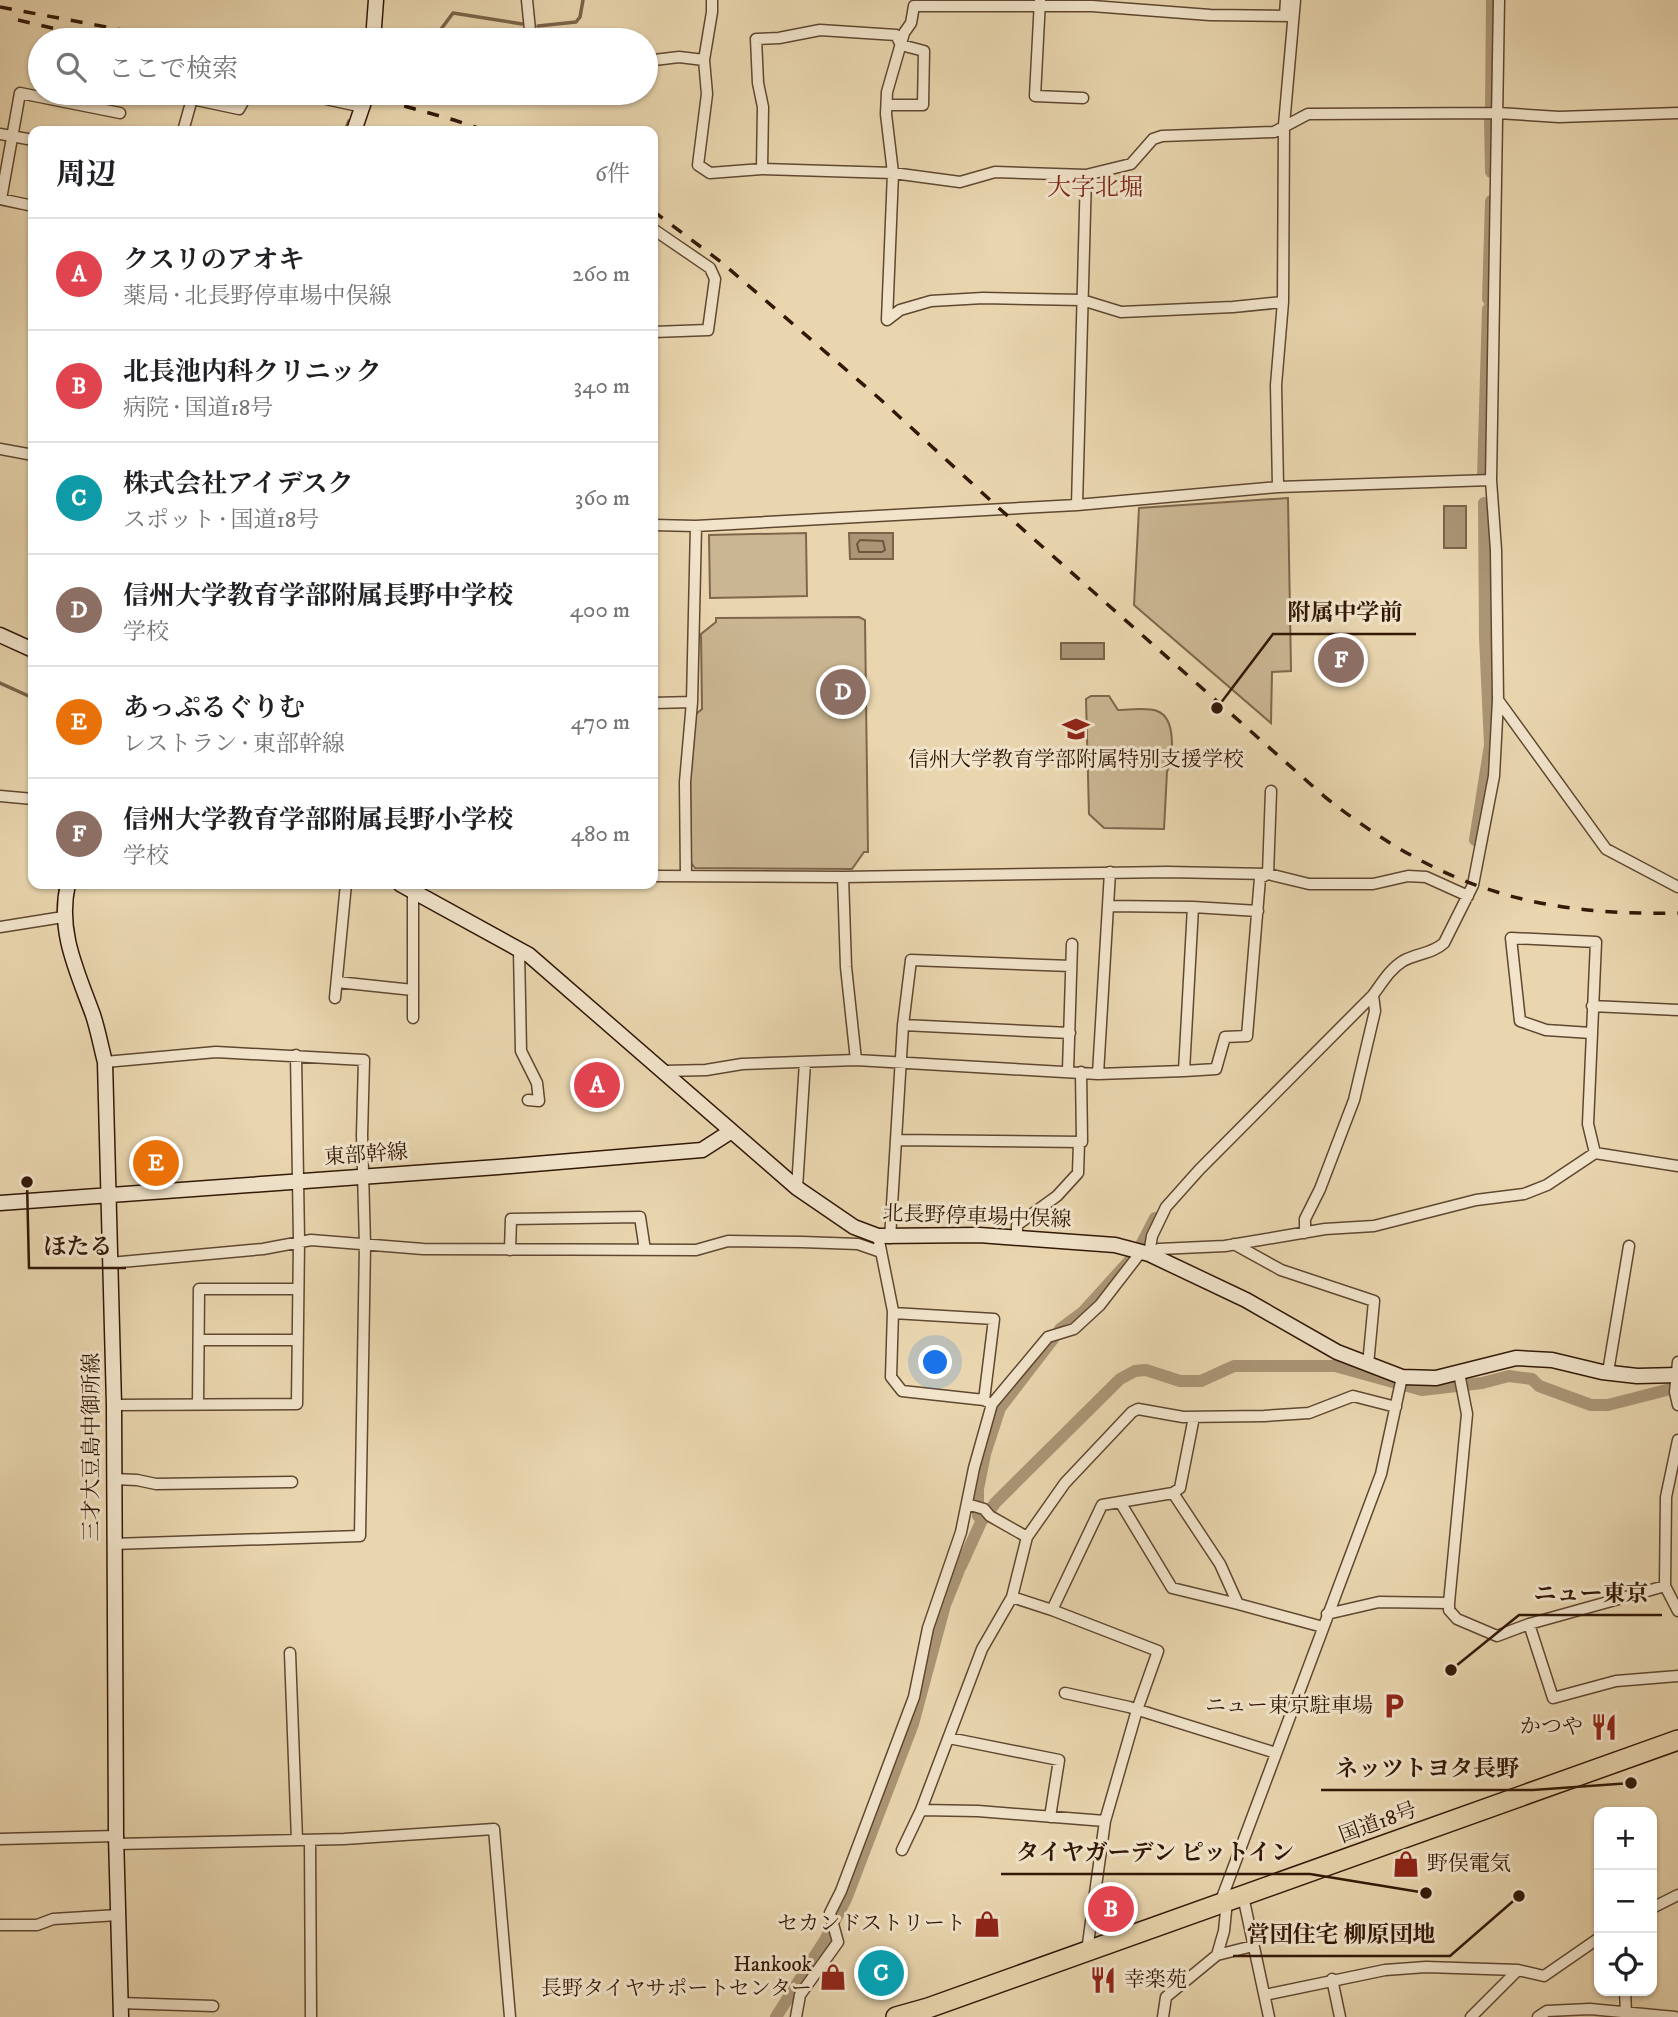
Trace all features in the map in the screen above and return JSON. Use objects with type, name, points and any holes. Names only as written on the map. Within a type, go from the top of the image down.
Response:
[{"type":"highway","name":"国道18号","points":[[896,2017],[928,2008],[1678,1740]]},
{"type":"main road","points":[[374,28],[376,0]]},
{"type":"main road","points":[[356,126],[363,105]]},
{"type":"main road","points":[[0,635],[28,648]]},
{"type":"main road","name":"三才大豆島中御所線","points":[[67,889],[63,917],[79,981],[94,1017],[105,1062],[114,1405],[113,1544],[120,2010]]},
{"type":"main road","name":"北長野停車場中俣線","points":[[411,889],[528,955],[797,1188],[854,1227],[884,1237],[979,1235],[1115,1245],[1145,1253],[1246,1300],[1337,1352],[1401,1383],[1436,1378],[1460,1381],[1516,1358],[1552,1360],[1637,1376],[1677,1377]]},
{"type":"main road","name":"東部幹線","points":[[0,1203],[702,1150],[730,1132]]},
{"type":"street","points":[[527,0],[530,28]]},
{"type":"street","points":[[712,0],[704,61],[707,94],[698,165],[710,173],[762,169],[893,173],[960,182],[995,172],[1086,175],[1131,164],[1153,139],[1162,136],[1274,131],[1308,114],[1497,113],[1559,117],[1678,113]]},
{"type":"street","points":[[1279,487],[1276,385],[1283,302],[1284,125],[1289,16],[1286,0]]},
{"type":"street","points":[[1289,16],[1295,0]]},
{"type":"street","points":[[988,1402],[1048,1337],[1074,1329],[1100,1305],[1145,1253],[1166,1207],[1199,1170],[1373,995],[1391,970],[1404,960],[1436,950],[1444,943],[1474,885],[1494,776],[1498,701],[1496,550],[1491,480],[1499,0]]},
{"type":"street","points":[[1283,302],[1121,312],[1082,300],[983,298],[931,301],[900,310],[887,320],[893,173],[887,92],[904,33],[911,23],[914,3],[1040,2],[1210,15],[1289,16]]},
{"type":"street","points":[[1040,2],[1035,96],[1083,98]]},
{"type":"street","points":[[762,169],[763,107],[758,83],[757,39],[779,38],[820,30],[896,35],[901,45],[924,51],[923,105],[887,105]]},
{"type":"street","points":[[658,60],[679,57],[704,61]]},
{"type":"street","points":[[28,95],[20,93],[0,199],[28,205]]},
{"type":"street","points":[[80,105],[120,113]]},
{"type":"street","points":[[184,126],[190,105]]},
{"type":"street","points":[[220,105],[239,109],[241,105]]},
{"type":"street","points":[[0,134],[28,139]]},
{"type":"street","points":[[1077,505],[1086,175]]},
{"type":"street","points":[[658,232],[710,268],[715,279],[708,330],[658,332]]},
{"type":"street","points":[[0,449],[28,453]]},
{"type":"street","points":[[658,526],[1077,505],[1279,487],[1491,480]]},
{"type":"street","points":[[686,876],[685,782],[691,702],[696,526]]},
{"type":"street","points":[[1498,701],[1605,849],[1678,887]]},
{"type":"street","points":[[658,703],[691,702]]},
{"type":"street","points":[[1268,874],[1271,791]]},
{"type":"street","points":[[0,796],[28,799]]},
{"type":"street","points":[[658,876],[843,877],[1110,872],[1268,874],[1309,884],[1373,884],[1408,876],[1426,877],[1468,896]]},
{"type":"street","points":[[1098,1074],[1110,872]]},
{"type":"street","points":[[665,1071],[705,1070],[742,1063],[856,1060],[1098,1074],[1216,1069],[1225,1037],[1247,1036],[1260,878],[1268,874]]},
{"type":"street","points":[[843,877],[846,967],[856,1060]]},
{"type":"street","points":[[335,998],[346,889]]},
{"type":"street","points":[[407,889],[414,1018]]},
{"type":"street","points":[[1109,906],[1258,911]]},
{"type":"street","points":[[1184,1071],[1193,907]]},
{"type":"street","points":[[0,927],[63,917]]},
{"type":"street","points":[[1591,1033],[1546,1030],[1520,1021],[1511,937],[1596,942],[1588,1124],[1595,1153]]},
{"type":"street","points":[[1069,1071],[1072,944]]},
{"type":"street","points":[[519,950],[521,1051],[537,1083],[538,1101],[528,1100]]},
{"type":"street","points":[[988,1402],[902,1391],[891,1377],[893,1313],[881,1252],[896,1140],[903,1025],[911,960],[1071,966]]},
{"type":"street","points":[[337,982],[413,990]]},
{"type":"street","points":[[1305,1233],[1305,1219],[1320,1189],[1354,1100],[1375,1011],[1373,995]]},
{"type":"street","points":[[1592,1006],[1678,1010]]},
{"type":"street","points":[[903,1025],[1070,1033]]},
{"type":"street","points":[[105,1062],[216,1052],[364,1060],[365,1245],[360,1536],[113,1544]]},
{"type":"street","points":[[114,1405],[297,1404],[299,1241],[296,1055]]},
{"type":"street","points":[[797,1188],[805,1062]]},
{"type":"street","points":[[1017,1238],[1017,1225],[1057,1196],[1078,1173],[1079,1142],[1082,1142],[1081,1072]]},
{"type":"street","points":[[896,1140],[1079,1142]]},
{"type":"street","points":[[1145,1253],[1159,1249],[1234,1244],[1374,1226],[1476,1200],[1524,1194],[1547,1185],[1595,1153],[1678,1166]]},
{"type":"street","points":[[510,1250],[511,1219],[640,1217],[645,1250]]},
{"type":"street","points":[[110,1263],[263,1249],[299,1241],[423,1249],[510,1250],[696,1250],[728,1241],[802,1242],[858,1244],[881,1252]]},
{"type":"street","points":[[1234,1244],[1281,1270],[1374,1301],[1368,1365]]},
{"type":"street","points":[[1608,1372],[1629,1246]]},
{"type":"street","points":[[198,1404],[199,1289],[298,1289]]},
{"type":"street","points":[[796,2017],[800,1995],[838,1942],[830,1913],[914,1697],[928,1628],[961,1532],[979,1509],[974,1468],[988,1402],[994,1320],[893,1313]]},
{"type":"street","points":[[200,1340],[297,1340]]},
{"type":"street","points":[[1677,1377],[1678,1405]]},
{"type":"street","points":[[1460,1381],[1467,1414],[1449,1603],[1449,1610],[1457,1619],[1497,1636],[1529,1624],[1665,1586]]},
{"type":"street","points":[[1217,1955],[1230,1900],[1276,1753],[1381,1474],[1401,1383]]},
{"type":"street","points":[[902,1850],[949,1738],[982,1649],[1012,1597],[1027,1537],[1065,1483],[1132,1412],[1138,1409],[1183,1417],[1309,1413],[1353,1396],[1396,1407]]},
{"type":"street","points":[[1052,1610],[1102,1505],[1173,1493],[1180,1488],[1194,1417]]},
{"type":"street","points":[[1678,1440],[1666,1497],[1665,1586],[1678,1611]]},
{"type":"street","points":[[114,1479],[156,1484],[292,1482]]},
{"type":"street","points":[[1173,1493],[1220,1564],[1238,1604]]},
{"type":"street","points":[[1120,1502],[1172,1588],[1323,1627]]},
{"type":"street","points":[[979,1509],[1027,1537]]},
{"type":"street","points":[[1012,1597],[1158,1651],[1137,1710],[1105,1821],[1087,1951]]},
{"type":"street","points":[[1327,1614],[1379,1602],[1449,1603]]},
{"type":"street","points":[[1529,1624],[1553,1698],[1616,1681],[1678,1676]]},
{"type":"street","points":[[290,1653],[297,1840]]},
{"type":"street","points":[[1065,1693],[1137,1710],[1276,1753]]},
{"type":"street","points":[[949,1738],[1059,1760],[1050,1817]]},
{"type":"street","points":[[920,1810],[978,1811],[1105,1821]]},
{"type":"street","points":[[0,1839],[310,1840],[494,1829],[510,2017]]},
{"type":"street","points":[[310,1840],[311,2017]]},
{"type":"street","points":[[1657,1906],[1678,1895]]},
{"type":"street","points":[[1230,1900],[1253,1946],[1269,2017]]},
{"type":"street","points":[[0,1925],[37,1925],[53,1919],[118,1915]]},
{"type":"street","points":[[1265,1995],[1332,1979],[1385,1970],[1426,1967],[1518,1970],[1545,1976],[1594,1942]]},
{"type":"street","points":[[1163,2017],[1166,1997],[1217,1955],[1253,1946]]},
{"type":"street","points":[[1471,2017],[1518,1970]]},
{"type":"street","points":[[1332,1979],[1340,2017]]},
{"type":"street","points":[[1625,1996],[1626,2012]]},
{"type":"street","points":[[120,2010],[214,2006]]},
{"type":"street","points":[[1538,2017],[1547,2011],[1590,2008],[1675,2017]]},
{"type":"shaded area","points":[[1288,498],[1291,671],[1272,672],[1271,723],[1134,605],[1139,508]]},
{"type":"shaded area","points":[[806,533],[807,596],[710,598],[709,535]]},
{"type":"shaded area","points":[[859,617],[865,620],[868,852],[864,852],[852,869],[695,868],[691,863],[690,781],[696,714],[702,709],[701,634],[716,622],[716,618]]},
{"type":"shaded area","points":[[1091,696],[1109,696],[1118,710],[1157,711],[1168,721],[1172,748],[1167,772],[1164,829],[1104,828],[1089,814],[1086,699]]},
{"type":"water","points":[[1444,506],[1466,506],[1466,548],[1444,548]]},
{"type":"water","points":[[849,533],[893,533],[893,559],[850,559]]},
{"type":"water","points":[[1061,643],[1104,643],[1104,659],[1061,659]]},
{"type":"waterway","points":[[538,26],[576,22],[580,17],[583,0]]},
{"type":"waterway","points":[[1491,108],[1492,0]]},
{"type":"waterway","points":[[442,28],[453,13],[522,24]]},
{"type":"waterway","points":[[1490,117],[1491,172]]},
{"type":"waterway","points":[[347,126],[349,121]]},
{"type":"waterway","points":[[1488,299],[1491,201]]},
{"type":"waterway","points":[[1483,476],[1488,309]]},
{"type":"waterway","points":[[1475,840],[1490,745],[1485,637],[1484,503]]},
{"type":"waterway","points":[[0,683],[28,696]]},
{"type":"waterway","points":[[1142,1243],[1155,1218]]},
{"type":"waterway","points":[[1060,1329],[1083,1312],[1131,1259]]},
{"type":"waterway","points":[[978,1516],[978,1489],[985,1454],[1000,1408],[1053,1339]]},
{"type":"waterway","points":[[961,1566],[981,1522],[996,1502],[1120,1379],[1135,1371],[1146,1370],[1180,1381],[1201,1381],[1234,1366],[1335,1366],[1422,1390],[1482,1383],[1509,1376],[1532,1379],[1539,1386],[1591,1405],[1608,1405],[1678,1387]]},
{"type":"waterway","points":[[776,2017],[825,1940],[846,1899],[913,1724],[945,1605],[963,1560]]},
{"type":"railway","points":[[0,7],[112,28]]},
{"type":"railway","points":[[18,20],[52,28]]},
{"type":"railway","points":[[401,105],[472,126]]},
{"type":"railway","points":[[658,215],[721,262],[880,399],[1325,797],[1367,828],[1408,854],[1490,890],[1578,909],[1678,913]]},
{"type":"place","name":"信州大学教育学部附属長野小学校","points":[[1341,660]]},
{"type":"place","name":"信州大学教育学部附属長野中学校","points":[[843,692]]},
{"type":"place","name":"附属中学前","points":[[1217,708]]},
{"type":"place","name":"信州大学教育学部附属特別支援学校","points":[[1076,729]]},
{"type":"place","name":"クスリのアオキ","points":[[597,1085]]},
{"type":"place","name":"あっぷるぐりむ","points":[[156,1163]]},
{"type":"place","name":"ほたる","points":[[27,1182]]},
{"type":"place","name":"ニュー東京","points":[[1451,1670]]},
{"type":"place","name":"ニュー東京駐車場","points":[[1394,1706]]},
{"type":"place","name":"かつや","points":[[1604,1727]]},
{"type":"place","name":"ネッツトヨタ長野","points":[[1631,1783]]},
{"type":"place","name":"野俣電気","points":[[1406,1864]]},
{"type":"place","name":"タイヤガーデン ピットイン","points":[[1426,1893]]},
{"type":"place","name":"営団住宅 柳原団地","points":[[1519,1896]]},
{"type":"place","name":"北長池内科クリニック","points":[[1111,1909]]},
{"type":"place","name":"セカンドストリート","points":[[987,1924]]},
{"type":"place","name":"株式会社アイデスク","points":[[881,1973]]},
{"type":"place","name":"Hankook 長野タイヤサポートセンター","points":[[833,1977]]},
{"type":"place","name":"幸楽苑","points":[[1103,1980]]},
{"type":"district","name":"大字北堀","points":[[1095,188]]}]
